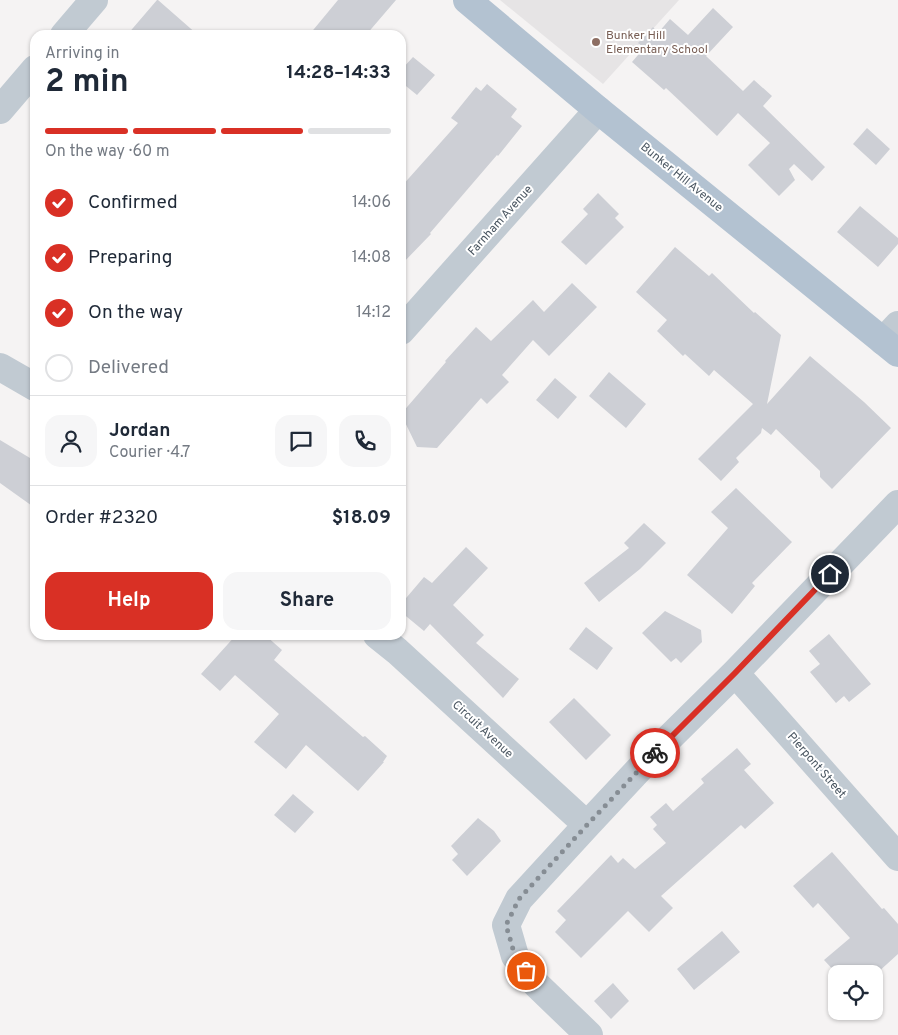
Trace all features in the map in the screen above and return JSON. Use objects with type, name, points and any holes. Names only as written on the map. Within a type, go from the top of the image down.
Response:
[{"type":"main road","name":"Bunker Hill Avenue","points":[[467,0],[598,110],[893,340]]},
{"type":"street","points":[[68,30],[94,0]]},
{"type":"street","points":[[0,110],[30,75]]},
{"type":"street","name":"Farnham Avenue","points":[[406,325],[598,110]]},
{"type":"street","points":[[0,367],[30,384]]},
{"type":"street","points":[[589,1035],[536,985],[515,956],[506,925],[519,899],[658,749],[735,673],[898,504]]},
{"type":"street","name":"Circuit Avenue","points":[[384,640],[398,651],[587,825]]},
{"type":"street","name":"Pierpont Street","points":[[735,673],[898,857]]},
{"type":"shaded area","name":"Bunker Hill Elementary School","points":[[500,0],[679,0],[603,84]]},
{"type":"building","points":[[158,0],[192,30],[131,30]]},
{"type":"building","points":[[338,0],[396,0],[370,30],[313,30]]},
{"type":"building","points":[[713,8],[733,27],[706,56],[743,91],[754,80],[772,96],[763,106],[825,167],[812,181],[794,164],[789,169],[795,180],[779,196],[748,165],[770,143],[738,113],[717,136],[666,88],[664,90],[632,62],[644,48],[638,43],[653,27],[658,33],[670,19],[688,35]]},
{"type":"building","points":[[413,57],[435,75],[417,95],[406,86],[406,65]]},
{"type":"building","points":[[487,84],[517,109],[511,117],[522,126],[431,234],[406,260],[406,181],[458,123],[451,118],[476,87],[481,91]]},
{"type":"building","points":[[867,128],[890,149],[876,165],[853,144]]},
{"type":"building","points":[[598,193],[619,214],[615,218],[624,227],[586,265],[561,242],[588,214],[583,209]]},
{"type":"building","points":[[860,206],[898,238],[898,244],[878,267],[837,232]]},
{"type":"building","points":[[675,247],[709,276],[712,273],[754,313],[781,335],[767,404],[810,356],[891,428],[832,489],[820,477],[820,471],[776,429],[771,435],[762,428],[761,433],[736,458],[739,462],[721,481],[698,459],[753,404],[714,370],[709,376],[685,354],[683,356],[657,331],[667,320],[636,292]]},
{"type":"building","points":[[572,283],[597,307],[549,356],[533,340],[502,375],[509,382],[487,404],[481,398],[437,448],[417,447],[406,424],[406,408],[476,327],[491,341],[533,300],[544,312]]},
{"type":"building","points":[[609,372],[646,404],[626,428],[589,396]]},
{"type":"building","points":[[555,378],[577,397],[558,419],[536,400]]},
{"type":"building","points":[[0,440],[30,458],[30,504],[0,483]]},
{"type":"building","points":[[736,488],[792,542],[752,583],[755,586],[732,614],[687,575],[728,528],[711,512]]},
{"type":"building","points":[[644,523],[666,543],[640,569],[599,602],[584,583],[629,548],[624,543]]},
{"type":"building","points":[[466,547],[488,568],[453,605],[484,635],[476,643],[519,679],[503,698],[430,624],[424,631],[406,616],[406,598],[424,577],[432,583]]},
{"type":"building","points":[[665,611],[701,630],[702,642],[681,663],[676,658],[671,662],[642,633]]},
{"type":"building","points":[[586,627],[613,648],[597,670],[569,649]]},
{"type":"building","points":[[829,634],[871,684],[849,702],[844,696],[836,703],[810,672],[820,664],[809,651]]},
{"type":"building","points":[[232,640],[271,640],[282,650],[274,660],[387,756],[384,762],[358,791],[306,745],[286,769],[254,742],[279,714],[235,675],[220,691],[201,674]]},
{"type":"building","points":[[574,698],[611,735],[586,760],[549,722]]},
{"type":"building","points":[[737,748],[751,764],[744,770],[774,803],[745,829],[741,825],[661,896],[673,908],[649,932],[628,911],[581,958],[555,932],[566,920],[557,911],[611,855],[618,863],[623,858],[635,869],[666,843],[653,829],[657,825],[650,817],[666,803],[673,811],[704,783],[701,779]]},
{"type":"building","points":[[293,794],[314,812],[295,833],[274,815]]},
{"type":"building","points":[[478,818],[494,831],[501,841],[467,876],[452,860],[458,854],[451,846]]},
{"type":"building","points":[[832,852],[882,909],[884,908],[898,924],[898,954],[883,968],[883,965],[829,965],[824,960],[850,938],[818,903],[813,908],[793,886]]},
{"type":"building","points":[[722,931],[740,952],[694,990],[677,969]]},
{"type":"building","points":[[613,983],[629,1001],[611,1019],[594,1001]]},
{"type":"way so far","points":[[526,971],[515,956],[506,925],[519,899],[655,753]]},
{"type":"place","name":"Bunker Hill Elementary School","points":[[596,42]]},
{"type":"route","points":[[655,753],[830,574]]}]
